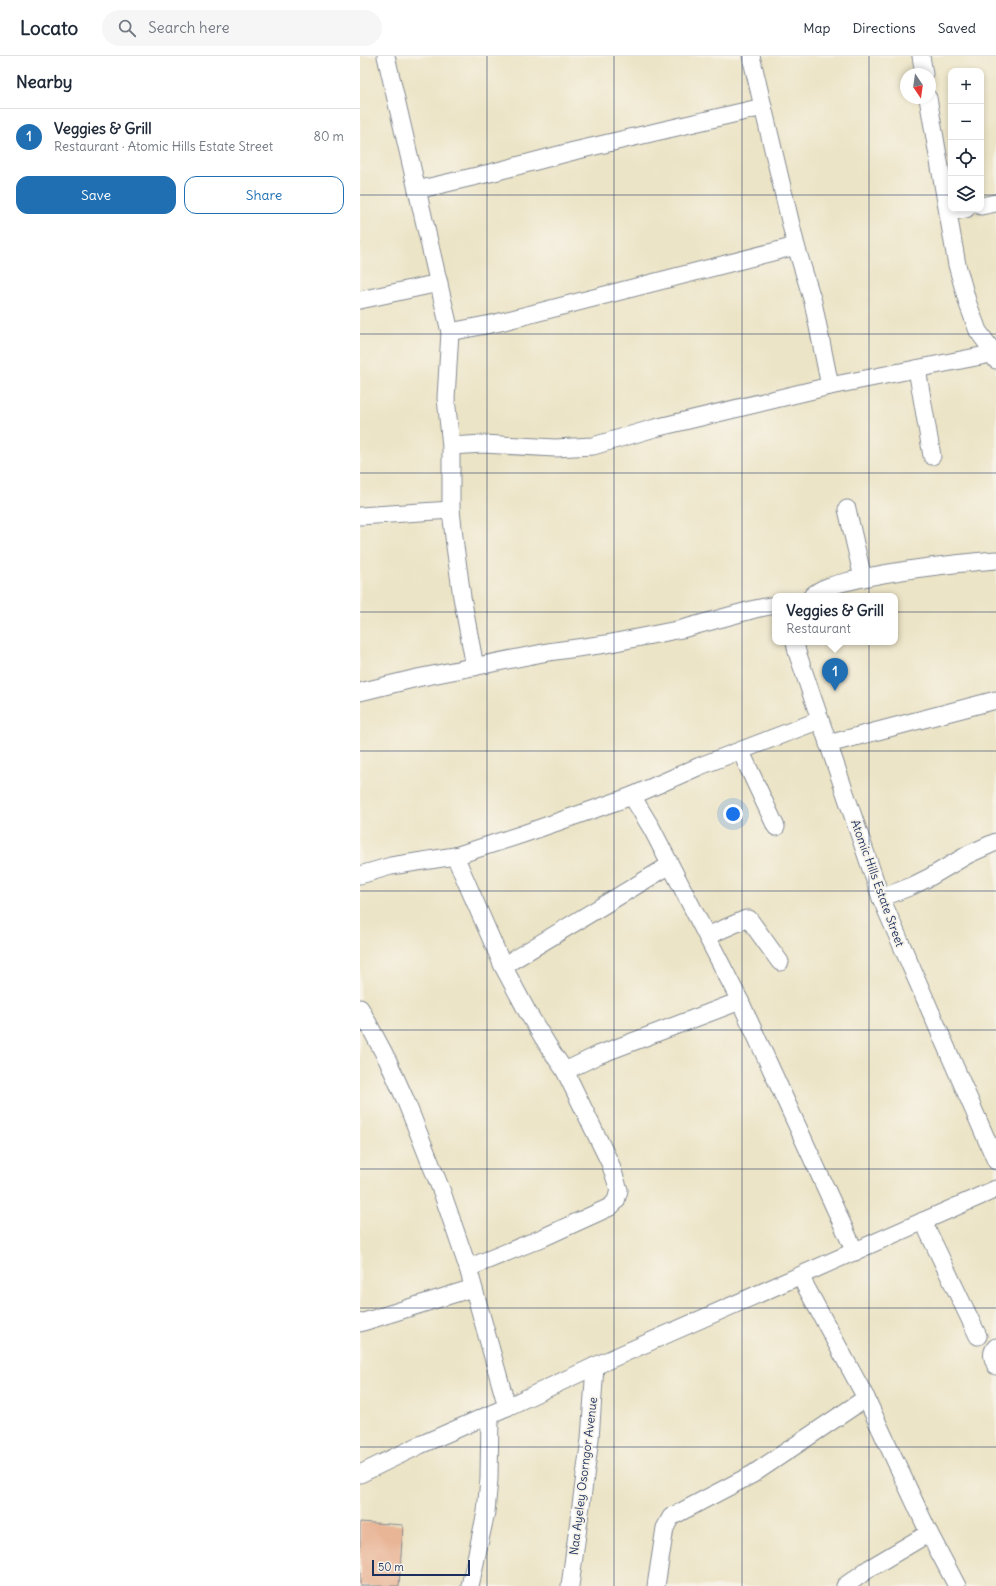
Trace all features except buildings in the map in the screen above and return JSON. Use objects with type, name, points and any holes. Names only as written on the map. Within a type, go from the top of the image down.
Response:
[{"type":"street","points":[[386,56],[450,332],[446,398],[451,446],[451,510],[462,597],[476,667]]},
{"type":"street","points":[[751,56],[796,246],[813,302],[830,386]]},
{"type":"street","points":[[921,56],[923,68]]},
{"type":"street","points":[[451,446],[484,444],[555,448],[593,446],[655,428],[830,386],[995,355],[978,331],[968,304],[958,265],[929,104]]},
{"type":"street","points":[[417,190],[574,151],[763,107]]},
{"type":"street","points":[[984,206],[996,204]]},
{"type":"street","points":[[450,332],[496,323],[796,246]]},
{"type":"street","points":[[360,300],[439,283]]},
{"type":"street","points":[[917,369],[932,456]]},
{"type":"street","points":[[847,509],[863,578]]},
{"type":"street","points":[[360,516],[451,510]]},
{"type":"street","points":[[816,593],[830,587],[892,572],[931,566],[996,560]]},
{"type":"street","points":[[360,692],[417,678],[548,652],[606,644],[682,629],[754,609],[772,606]]},
{"type":"street","name":"Atomic Hills Estate Street","points":[[796,645],[881,898],[996,1161]]},
{"type":"street","points":[[828,744],[996,700]]},
{"type":"street","points":[[360,875],[392,866],[456,856],[596,810],[700,766],[741,752],[820,720]]},
{"type":"street","points":[[741,752],[776,827]]},
{"type":"street","points":[[632,796],[652,829],[740,1001],[855,1252]]},
{"type":"street","points":[[881,898],[912,886],[969,854],[996,842]]},
{"type":"street","points":[[456,856],[503,966],[528,1013],[565,1070],[610,1163],[620,1190],[616,1201],[610,1207],[468,1268]]},
{"type":"street","points":[[503,966],[670,865]]},
{"type":"street","points":[[707,936],[749,919],[780,962]]},
{"type":"street","points":[[565,1070],[598,1055],[740,1001]]},
{"type":"street","points":[[360,1008],[405,1099],[442,1192],[468,1268],[506,1407]]},
{"type":"street","points":[[360,1474],[420,1445],[595,1366],[996,1189]]},
{"type":"street","points":[[923,1221],[978,1336]]},
{"type":"street","points":[[800,1276],[866,1398],[929,1533],[957,1586]]},
{"type":"street","points":[[360,1323],[473,1288]]},
{"type":"street","points":[[996,1347],[993,1350],[992,1355],[996,1366]]},
{"type":"street","name":"Naa Ayeley Osorngor Avenue","points":[[570,1586],[590,1439],[595,1366]]},
{"type":"street","points":[[656,1586],[665,1528],[671,1517],[753,1474],[866,1398]]},
{"type":"street","points":[[470,1586],[486,1512],[489,1479],[490,1414]]},
{"type":"street","points":[[845,1586],[870,1568],[929,1533]]},
{"type":"place","name":"Veggies & Grill","points":[[835,691]]}]
